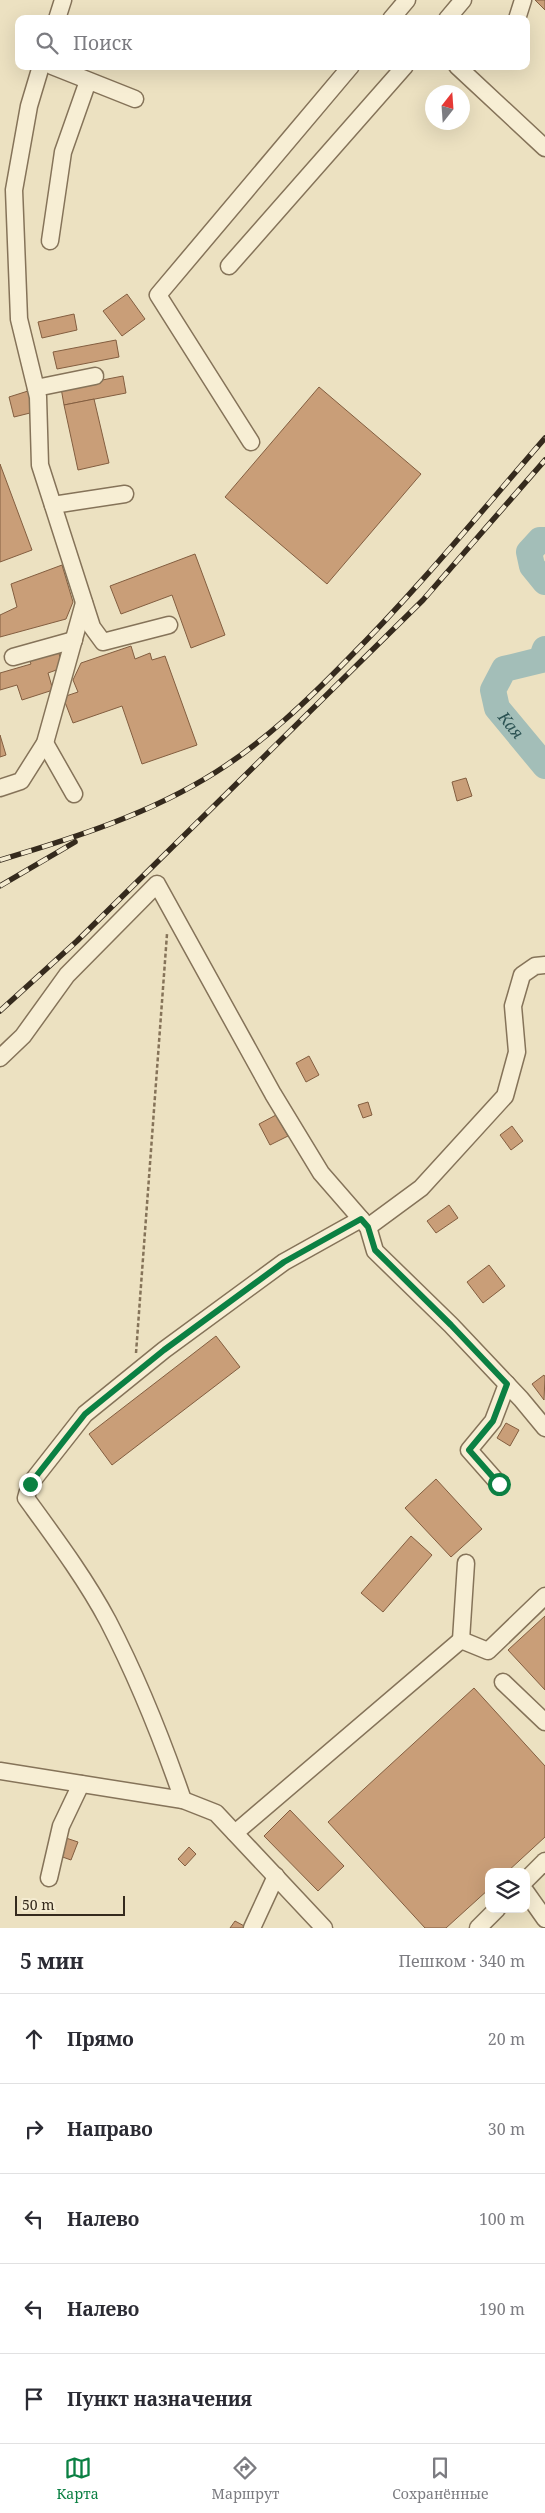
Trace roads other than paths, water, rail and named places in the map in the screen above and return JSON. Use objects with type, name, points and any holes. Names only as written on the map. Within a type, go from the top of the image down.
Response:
[{"type":"street","points":[[58,15],[63,0]]},
{"type":"street","points":[[394,15],[407,0]]},
{"type":"street","points":[[450,15],[463,0]]},
{"type":"street","points":[[517,15],[523,0]]},
{"type":"street","points":[[41,70],[29,106],[14,190],[20,319],[38,397],[40,465],[92,627],[103,642],[169,625]]},
{"type":"street","points":[[62,70],[135,99]]},
{"type":"street","points":[[251,442],[158,295],[348,70]]},
{"type":"street","points":[[229,266],[401,70]]},
{"type":"street","points":[[461,70],[545,148]]},
{"type":"street","points":[[50,241],[63,152],[88,80]]},
{"type":"street","points":[[36,388],[95,376]]},
{"type":"street","points":[[53,506],[125,494]]},
{"type":"street","points":[[0,788],[20,781],[45,743],[84,603]]},
{"type":"street","points":[[13,657],[74,640]]},
{"type":"street","points":[[45,743],[74,794]]},
{"type":"street","points":[[0,1058],[23,1036],[67,975],[157,884],[273,1094],[321,1173],[365,1223],[375,1250],[451,1325],[507,1384],[545,1428]]},
{"type":"street","points":[[183,1800],[158,1730],[108,1620],[61,1546],[26,1498],[30,1484],[85,1414],[134,1374],[284,1262],[365,1223],[421,1188],[504,1096],[517,1052],[514,1006],[522,975],[535,966],[545,965]]},
{"type":"street","points":[[499,1484],[469,1450],[493,1421],[507,1384]]},
{"type":"street","points":[[235,1833],[462,1640],[466,1563]]},
{"type":"street","points":[[462,1640],[488,1651],[545,1596]]},
{"type":"street","points":[[502,1682],[545,1722]]},
{"type":"street","points":[[0,1772],[183,1800],[216,1814],[324,1928]]},
{"type":"street","points":[[49,1878],[61,1826],[81,1784]]},
{"type":"street","points":[[530,1876],[545,1861]]},
{"type":"street","points":[[252,1928],[276,1876]]},
{"type":"street","points":[[530,1898],[545,1919]]},
{"type":"street","points":[[478,1928],[493,1913]]},
{"type":"waterway","name":"Кая","points":[[545,540],[540,540],[529,552],[532,566],[545,582]]},
{"type":"waterway","name":"Кая","points":[[545,649],[541,660],[504,669],[493,690],[497,708],[545,766]]},
{"type":"railway","points":[[0,860],[111,824],[165,800],[216,772],[252,747],[301,705],[373,633],[448,551],[545,438]]},
{"type":"railway","points":[[0,1011],[77,941],[423,600],[545,460]]},
{"type":"railway","points":[[0,886],[75,842]]}]
